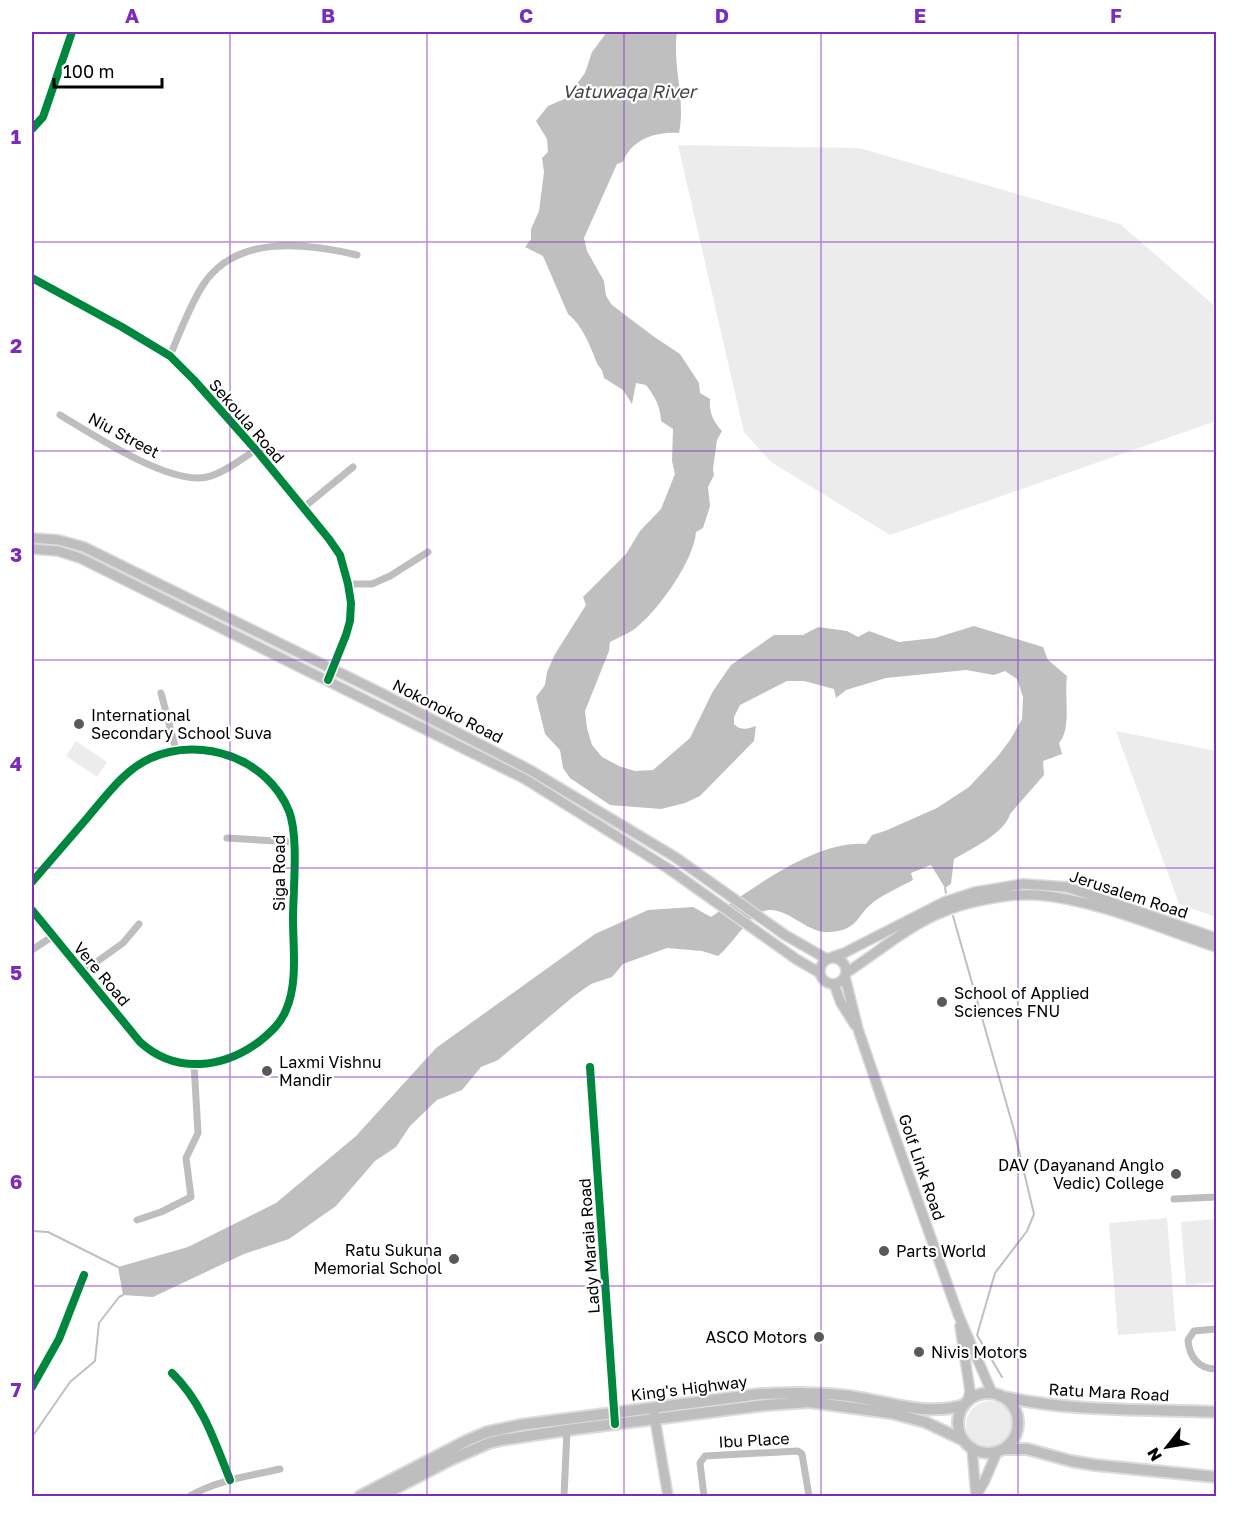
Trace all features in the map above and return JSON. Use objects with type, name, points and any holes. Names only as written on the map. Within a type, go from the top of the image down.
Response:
[{"type":"highway","name":"King's Highway","points":[[360,1497],[487,1432],[520,1425],[614,1418],[760,1394],[800,1392],[848,1396],[901,1407],[933,1410],[950,1409],[966,1403]]},
{"type":"highway","points":[[1000,1450],[1015,1435],[1018,1426],[1014,1408],[1008,1401],[996,1395],[975,1396],[966,1403],[958,1423],[967,1444],[988,1453],[1027,1449],[1071,1461],[1216,1477]]},
{"type":"highway","name":"Ratu Mara Road","points":[[996,1395],[1029,1403],[1216,1412]]},
{"type":"highway","name":"King's Highway","points":[[654,1413],[809,1402],[904,1416],[925,1422],[967,1444]]},
{"type":"highway","name":"King's Highway","points":[[381,1497],[450,1460],[489,1443],[567,1430],[614,1418]]},
{"type":"main road","name":"Nokonoko Road","points":[[32,538],[58,540],[84,547],[393,699],[530,770],[675,857],[801,945],[829,958]]},
{"type":"main road","name":"Nokonoko Road","points":[[32,549],[58,551],[80,558],[525,779],[669,868],[796,959],[820,973]]},
{"type":"main road","points":[[556,798],[561,789]]},
{"type":"main road","name":"Jerusalem Road","points":[[829,958],[844,953],[944,902],[975,892],[1023,884],[1067,887],[1216,938]]},
{"type":"main road","name":"Jerusalem Road","points":[[845,975],[896,936],[938,914],[962,905],[987,900],[1035,895],[1084,903],[1216,948]]},
{"type":"main road","points":[[829,958],[842,962],[845,975],[840,982],[834,984],[826,982],[820,973],[821,965],[829,958]]},
{"type":"main road","name":"Golf Link Road","points":[[845,975],[858,1029],[958,1314],[996,1395]]},
{"type":"main road","name":"Golf Link Road","points":[[834,984],[841,1003],[858,1029]]},
{"type":"main road","name":"Golf Link Road","points":[[958,1314],[970,1391],[966,1403]]},
{"type":"main road","points":[[654,1413],[669,1497]]},
{"type":"main road","points":[[967,1444],[976,1496]]},
{"type":"main road","points":[[976,1496],[1000,1450]]},
{"type":"street","points":[[32,129],[42,117],[72,32]]},
{"type":"street","points":[[170,356],[188,314],[205,283],[230,260],[262,247],[325,247],[357,255]]},
{"type":"street","name":"Sekoula Road","points":[[32,278],[123,327],[170,356],[255,450],[340,555],[351,603],[350,621],[328,680]]},
{"type":"street","name":"Niu Street","points":[[60,416],[159,469],[189,478],[208,477],[255,450]]},
{"type":"street","points":[[303,508],[353,467]]},
{"type":"street","points":[[348,584],[372,584],[390,576],[428,552]]},
{"type":"street","points":[[161,693],[176,750]]},
{"type":"street","name":"Siga Road","points":[[32,882],[105,798],[132,770],[150,758],[176,750],[225,753],[252,766],[275,788],[289,811],[293,828],[295,871],[292,973],[286,1011],[272,1030],[246,1051],[216,1063],[194,1064],[155,1053]]},
{"type":"street","points":[[226,838],[293,842]]},
{"type":"street","name":"Vere Road","points":[[32,910],[140,1042],[155,1053]]},
{"type":"street","points":[[84,971],[123,943],[139,924]]},
{"type":"street","points":[[32,950],[53,936]]},
{"type":"street","points":[[137,1220],[161,1212],[191,1197],[186,1158],[199,1129],[194,1064]]},
{"type":"street","name":"Lady Maraia Road","points":[[590,1067],[614,1418]]},
{"type":"street","points":[[1174,1199],[1216,1197]]},
{"type":"street","points":[[32,1387],[59,1339],[84,1275]]},
{"type":"street","points":[[1216,1329],[1194,1331],[1188,1340],[1191,1355],[1200,1365],[1208,1369],[1216,1369]]},
{"type":"street","points":[[172,1372],[187,1387],[197,1403],[230,1480]]},
{"type":"street","points":[[564,1497],[567,1430]]},
{"type":"street","name":"Ibu Place","points":[[704,1497],[700,1463],[705,1456],[798,1451],[802,1454],[809,1497]]},
{"type":"street","points":[[190,1497],[202,1489],[230,1480],[280,1469]]},
{"type":"shaded area","points":[[678,145],[859,148],[1120,224],[1216,307],[1216,421],[890,535],[771,462],[744,432]]},
{"type":"shaded area","points":[[1116,731],[1216,751],[1216,917],[1179,904]]},
{"type":"shaded area","points":[[76,741],[107,762],[97,777],[66,756]]},
{"type":"shaded area","points":[[1167,1218],[1176,1331],[1118,1335],[1109,1223]]},
{"type":"shaded area","points":[[1216,1219],[1216,1282],[1186,1285],[1181,1222]]},
{"type":"shaded area","points":[[990,1401],[1007,1408],[1014,1425],[1007,1442],[990,1449],[973,1442],[966,1425],[973,1408]]},
{"type":"water","name":"Vatuwaqa River","points":[[607,32],[677,32],[676,57],[681,120],[679,133],[662,133],[638,142],[623,162],[617,164],[584,238],[587,251],[604,281],[606,296],[612,305],[680,354],[699,383],[700,393],[710,399],[712,416],[722,431],[717,440],[714,475],[708,487],[710,506],[703,528],[696,532],[683,569],[647,618],[632,631],[610,642],[609,651],[585,711],[592,745],[602,757],[619,766],[635,771],[653,770],[690,738],[713,691],[731,665],[774,635],[803,635],[818,627],[847,631],[858,637],[869,631],[899,642],[935,638],[974,626],[1043,647],[1048,660],[1067,676],[1066,721],[1063,737],[1059,743],[1062,754],[1043,761],[1044,775],[1010,814],[1002,828],[987,840],[954,859],[951,884],[945,888],[931,865],[911,873],[913,880],[873,902],[854,923],[842,930],[824,932],[815,930],[782,912],[765,911],[751,919],[718,956],[702,951],[667,948],[623,964],[612,977],[591,984],[574,996],[498,1060],[481,1067],[462,1090],[437,1100],[410,1126],[396,1147],[375,1161],[336,1206],[289,1239],[244,1254],[153,1297],[123,1295],[118,1267],[188,1247],[276,1203],[356,1136],[436,1048],[595,934],[648,910],[693,907],[711,917],[785,868],[805,858],[846,845],[866,844],[872,835],[937,808],[969,787],[998,756],[1022,719],[1023,697],[1017,679],[1005,671],[994,675],[966,670],[886,678],[846,690],[836,698],[834,689],[804,681],[787,681],[740,705],[734,717],[734,724],[744,729],[756,726],[754,741],[700,796],[685,803],[661,809],[610,805],[570,778],[563,768],[560,750],[545,734],[536,697],[545,685],[547,672],[555,654],[586,605],[583,597],[626,554],[640,531],[661,509],[675,474],[672,461],[673,429],[661,421],[652,393],[646,385],[636,383],[632,404],[623,390],[604,378],[585,336],[568,314],[543,256],[525,247],[531,239],[531,229],[539,211],[544,172],[542,158],[548,152],[547,139],[536,121],[548,106],[576,94],[576,85],[585,73],[592,52]]},
{"type":"waterway","points":[[945,888],[946,893]]},
{"type":"waterway","points":[[953,916],[1014,1130],[1034,1214],[1027,1231],[995,1273],[977,1335],[1002,1377]]},
{"type":"waterway","points":[[32,1231],[48,1232],[118,1267]]},
{"type":"waterway","points":[[32,1437],[70,1382],[95,1361],[99,1323],[123,1295]]},
{"type":"cycle path","points":[[32,129],[43,117],[72,32]]},
{"type":"cycle path","points":[[32,278],[170,356],[256,450],[329,539],[340,555],[351,603],[346,635],[328,680]]},
{"type":"cycle path","points":[[32,882],[116,784],[142,763],[171,752],[191,750],[211,751],[231,756],[249,765],[265,777],[279,793],[292,822],[295,849],[294,965],[290,1000],[284,1015],[272,1031],[246,1050],[216,1062],[200,1064],[169,1060],[154,1053],[140,1042],[32,910]]},
{"type":"cycle path","points":[[590,1067],[615,1424]]},
{"type":"cycle path","points":[[32,1387],[59,1339],[84,1275]]},
{"type":"cycle path","points":[[172,1373],[200,1410],[230,1480]]},
{"type":"place","name":"International Secondary School Suva","points":[[79,724]]},
{"type":"place","name":"School of Applied Sciences FNU","points":[[942,1002]]},
{"type":"place","name":"Laxmi Vishnu Mandir","points":[[267,1071]]},
{"type":"place","name":"DAV (Dayanand Anglo Vedic) College","points":[[1176,1174]]},
{"type":"place","name":"Parts World","points":[[884,1251]]},
{"type":"place","name":"Ratu Sukuna Memorial School","points":[[454,1259]]},
{"type":"place","name":"ASCO Motors","points":[[819,1337]]},
{"type":"place","name":"Nivis Motors","points":[[919,1352]]}]
